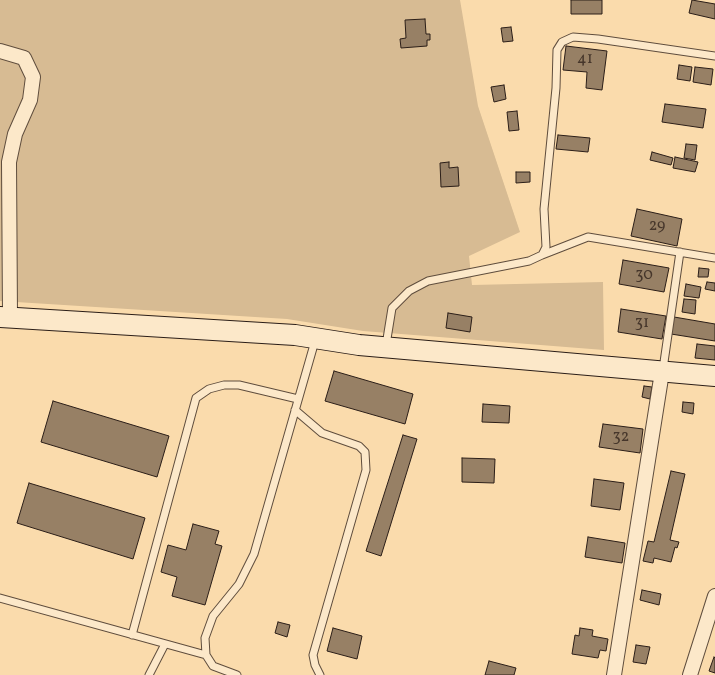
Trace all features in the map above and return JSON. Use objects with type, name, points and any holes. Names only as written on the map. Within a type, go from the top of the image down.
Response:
[{"type":"street","points":[[0,51],[24,58],[33,77],[30,100],[14,134],[9,162],[5,316],[295,335],[386,347],[715,376]]},
{"type":"street","points":[[614,675],[662,372]]},
{"type":"street","points":[[690,675],[715,596]]},
{"type":"lane","points":[[542,255],[546,247],[544,209],[556,88],[557,50],[562,42],[573,37],[598,39],[715,56]]},
{"type":"lane","points":[[386,347],[392,308],[408,291],[428,282],[529,261],[588,236],[715,258]]},
{"type":"lane","points":[[662,372],[680,252]]},
{"type":"lane","points":[[237,675],[213,666],[206,656],[205,638],[213,616],[239,584],[254,554],[316,338]]},
{"type":"lane","points":[[132,634],[196,398],[209,389],[224,385],[239,385],[298,399]]},
{"type":"lane","points":[[295,410],[322,433],[359,446],[365,452],[366,470],[313,655],[320,675]]},
{"type":"lane","points":[[0,598],[206,656]]},
{"type":"lane","points":[[149,675],[164,644]]},
{"type":"shaded area","points":[[0,0],[460,0],[478,106],[520,232],[469,256],[472,285],[603,282],[604,350],[363,331],[287,319],[0,301]]},
{"type":"building","points":[[571,0],[602,0],[602,14],[571,14]]},
{"type":"building","points":[[692,0],[715,4],[715,19],[689,13]]},
{"type":"building","points":[[425,19],[426,34],[430,34],[427,46],[401,48],[400,39],[406,38],[405,20]]},
{"type":"building","points":[[511,27],[513,41],[503,42],[501,28]]},
{"type":"building","points":[[566,46],[607,51],[602,90],[586,88],[587,72],[563,70]]},
{"type":"building","points":[[679,65],[692,67],[690,81],[677,79]]},
{"type":"building","points":[[695,67],[713,69],[711,85],[693,82]]},
{"type":"building","points":[[504,85],[506,99],[494,102],[491,87]]},
{"type":"building","points":[[665,104],[706,109],[703,128],[662,122]]},
{"type":"building","points":[[517,111],[519,130],[509,131],[507,112]]},
{"type":"building","points":[[558,135],[590,138],[588,152],[556,149]]},
{"type":"building","points":[[686,144],[697,145],[695,160],[684,158]]},
{"type":"building","points":[[652,152],[673,158],[671,165],[650,160]]},
{"type":"building","points":[[675,157],[698,162],[695,172],[673,168]]},
{"type":"building","points":[[449,162],[449,168],[458,167],[459,186],[441,187],[440,163]]},
{"type":"building","points":[[516,172],[530,172],[530,182],[516,183]]},
{"type":"building","points":[[637,209],[682,219],[677,246],[631,236]]},
{"type":"building","points":[[623,260],[669,268],[664,292],[619,284]]},
{"type":"building","points":[[699,268],[709,269],[708,277],[698,277]]},
{"type":"building","points":[[707,282],[715,283],[715,291],[705,289]]},
{"type":"building","points":[[686,284],[701,287],[699,298],[684,296]]},
{"type":"building","points":[[684,299],[696,300],[695,314],[682,312]]},
{"type":"building","points":[[621,309],[666,316],[662,339],[618,332]]},
{"type":"building","points":[[448,313],[472,317],[470,332],[446,328]]},
{"type":"building","points":[[674,317],[715,324],[715,341],[671,334]]},
{"type":"building","points":[[697,344],[715,346],[715,360],[695,358]]},
{"type":"building","points":[[334,371],[413,394],[405,424],[325,401]]},
{"type":"building","points":[[644,386],[652,387],[650,399],[642,397]]},
{"type":"building","points":[[53,401],[169,436],[157,477],[41,442]]},
{"type":"building","points":[[683,402],[694,403],[693,414],[682,412]]},
{"type":"building","points":[[483,404],[510,406],[509,423],[482,422]]},
{"type":"building","points":[[603,424],[643,429],[640,453],[599,447]]},
{"type":"building","points":[[403,435],[417,439],[381,556],[366,551]]},
{"type":"building","points":[[462,458],[495,459],[494,483],[462,482]]},
{"type":"building","points":[[671,471],[685,474],[670,540],[679,542],[677,548],[675,547],[671,562],[654,558],[653,563],[643,561],[648,541],[654,542]]},
{"type":"building","points":[[594,479],[624,483],[620,510],[591,506]]},
{"type":"building","points":[[29,483],[145,518],[133,559],[17,523]]},
{"type":"building","points":[[193,524],[219,531],[215,544],[222,546],[205,605],[172,596],[177,577],[161,572],[168,545],[186,550]]},
{"type":"building","points":[[588,537],[625,543],[622,563],[585,557]]},
{"type":"building","points":[[642,590],[661,594],[659,605],[640,600]]},
{"type":"building","points":[[278,622],[290,625],[287,637],[275,633]]},
{"type":"building","points":[[333,628],[362,636],[357,659],[327,651]]},
{"type":"building","points":[[580,628],[593,630],[592,636],[608,639],[606,651],[600,650],[598,658],[572,654],[575,635],[579,636]]},
{"type":"building","points":[[636,645],[650,647],[646,664],[633,662]]},
{"type":"building","points":[[715,658],[715,673],[709,671]]},
{"type":"building","points":[[489,661],[516,668],[514,675],[485,675]]}]
